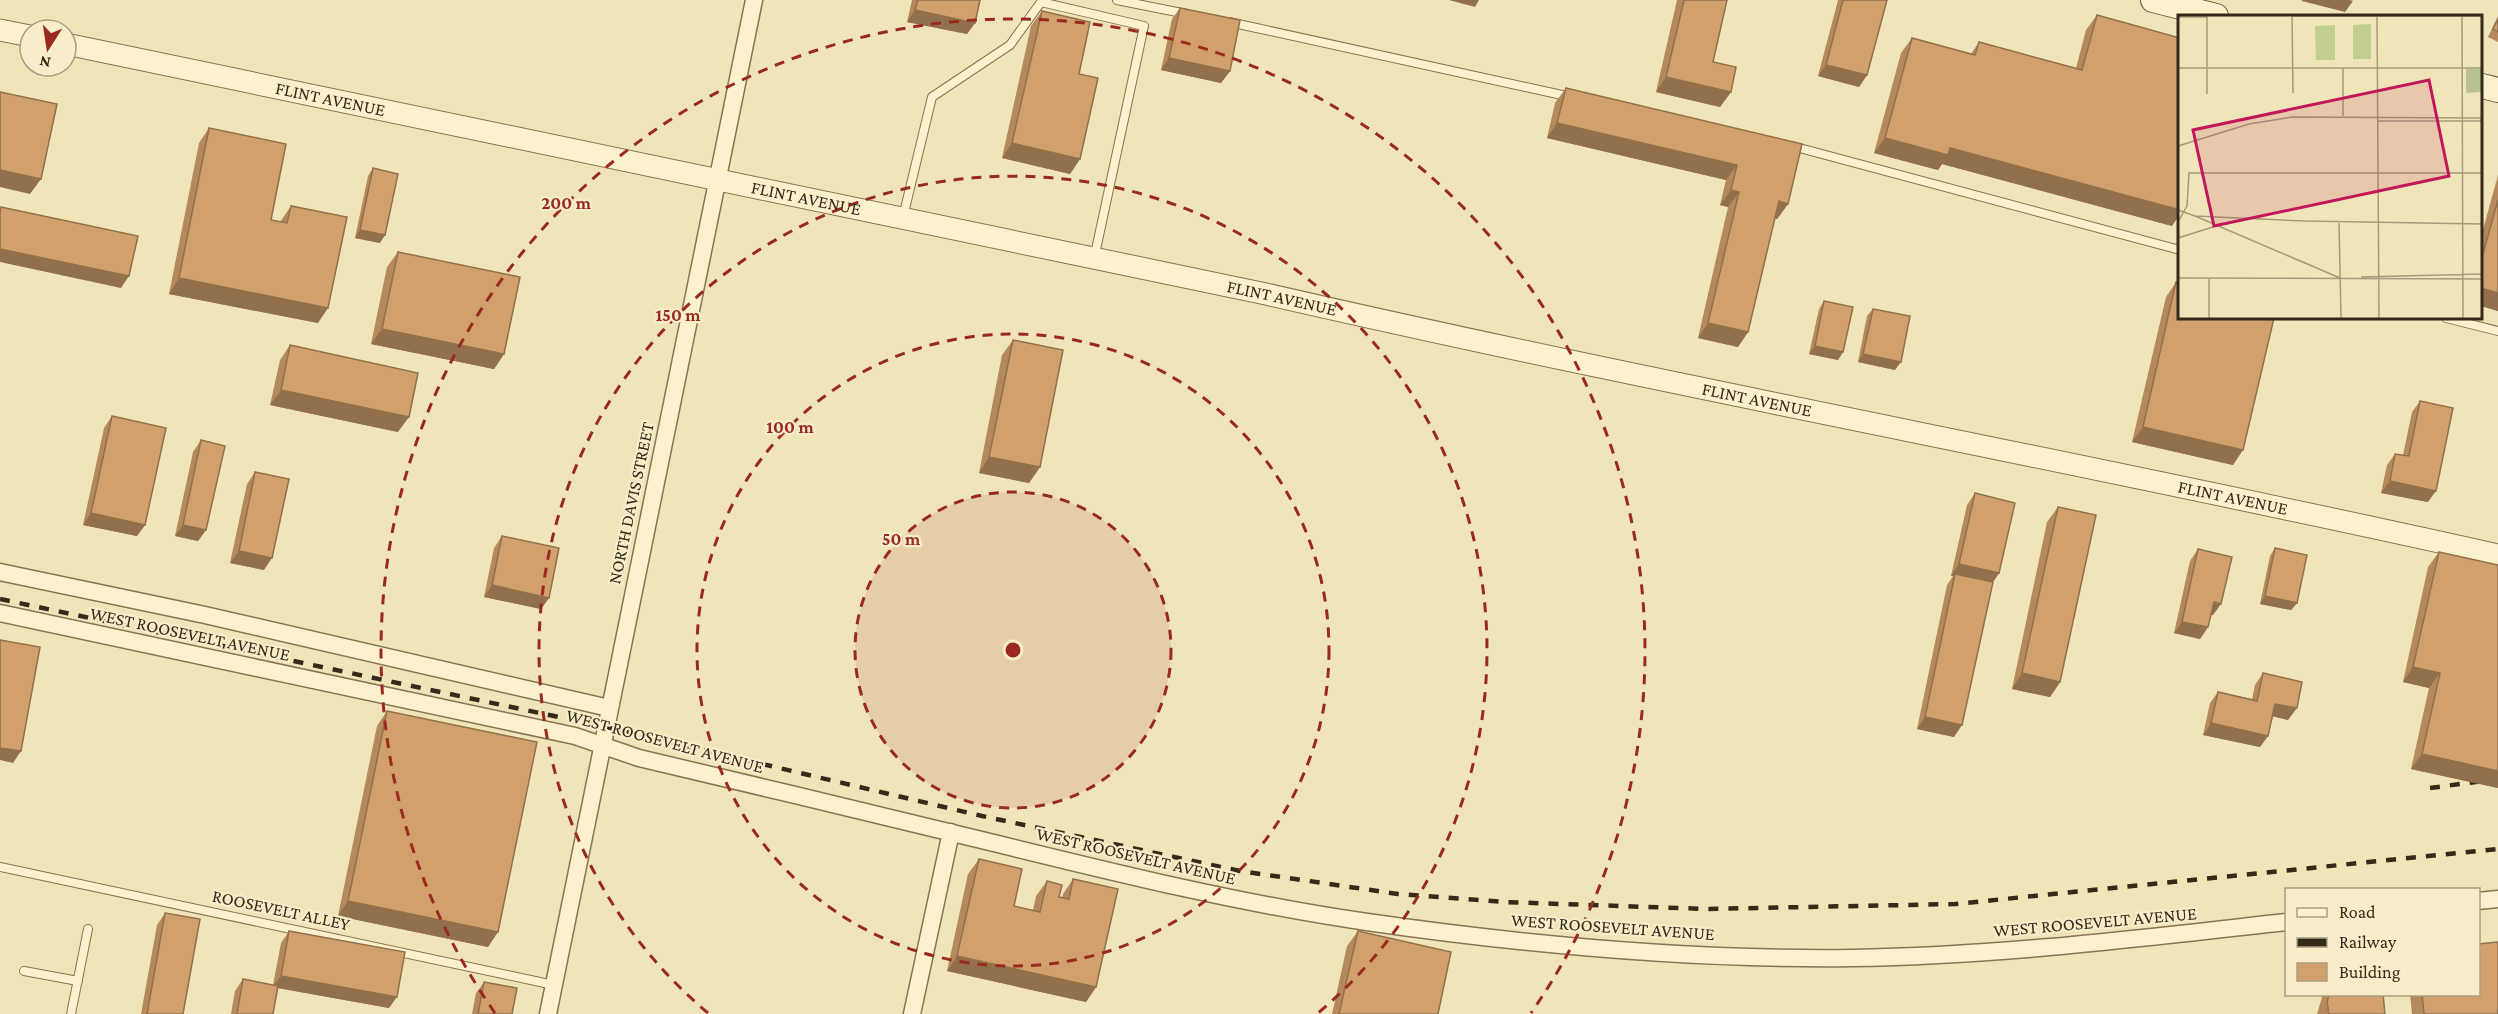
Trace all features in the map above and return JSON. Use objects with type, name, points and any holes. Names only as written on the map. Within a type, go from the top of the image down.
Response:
[{"type":"main road","points":[[2153,0],[2212,15]]},
{"type":"main road","points":[[2483,86],[2498,90]]},
{"type":"street","name":"NORTH DAVIS STREET","points":[[548,1014],[754,0]]},
{"type":"street","points":[[0,30],[18,34]]},
{"type":"street","name":"FLINT AVENUE","points":[[78,47],[1266,294],[1453,338],[2095,468],[2498,555]]},
{"type":"street","name":"WEST ROOSEVELT AVENUE","points":[[0,572],[205,615],[609,708]]},
{"type":"street","name":"WEST ROOSEVELT AVENUE","points":[[0,613],[575,736],[639,758],[1126,875],[1264,905],[1435,931],[1586,946],[1725,955],[1913,956],[2044,948],[2285,922]]},
{"type":"street","points":[[912,1014],[951,832]]},
{"type":"street","points":[[2480,901],[2498,899]]},
{"type":"lane","points":[[1117,0],[1196,16]]},
{"type":"lane","points":[[903,220],[932,97],[1010,45],[1041,2],[1144,26],[1094,259]]},
{"type":"lane","points":[[1219,20],[1576,98]]},
{"type":"lane","points":[[1785,145],[2178,249]]},
{"type":"lane","points":[[2454,320],[2498,331]]},
{"type":"lane","name":"ROOSEVELT ALLEY","points":[[0,867],[555,985]]},
{"type":"lane","points":[[71,1014],[88,929]]},
{"type":"lane","points":[[24,971],[78,981]]},
{"type":"building","points":[[918,0],[980,0],[975,23],[915,10]]},
{"type":"building","points":[[1684,0],[1727,0],[1713,62],[1736,67],[1731,92],[1666,77]]},
{"type":"building","points":[[1843,0],[1887,0],[1867,75],[1826,65]]},
{"type":"building","points":[[1180,8],[1240,20],[1230,71],[1169,58]]},
{"type":"building","points":[[1042,11],[1090,22],[1079,74],[1098,78],[1080,159],[1012,143]]},
{"type":"building","points":[[2097,15],[2178,37],[2178,209],[1950,148],[1948,155],[1885,138],[1912,38],[1975,55],[1979,42],[2082,70]]},
{"type":"building","points":[[2498,19],[2498,32],[2493,29]]},
{"type":"building","points":[[1566,88],[1802,144],[1788,204],[1779,201],[1748,332],[1708,323],[1739,192],[1731,190],[1737,165],[1557,123]]},
{"type":"building","points":[[0,92],[57,104],[41,179],[0,170]]},
{"type":"building","points":[[209,128],[286,144],[271,220],[287,223],[291,206],[347,217],[328,308],[179,278]]},
{"type":"building","points":[[373,168],[398,174],[385,235],[360,230]]},
{"type":"building","points":[[2498,200],[2498,293],[2483,289],[2483,254]]},
{"type":"building","points":[[1,207],[138,236],[129,276],[0,249]]},
{"type":"building","points":[[398,252],[520,277],[504,354],[382,329]]},
{"type":"building","points":[[2176,282],[2178,282],[2178,320],[2274,320],[2243,450],[2143,427]]},
{"type":"building","points":[[1824,301],[1853,307],[1843,352],[1815,346]]},
{"type":"building","points":[[1873,309],[1910,316],[1901,362],[1863,354]]},
{"type":"building","points":[[1013,340],[1063,350],[1040,467],[989,457]]},
{"type":"building","points":[[290,345],[418,373],[409,417],[281,390]]},
{"type":"building","points":[[2420,401],[2453,408],[2436,491],[2390,481],[2395,454],[2409,456]]},
{"type":"building","points":[[112,416],[166,428],[145,525],[91,513]]},
{"type":"building","points":[[201,440],[225,446],[206,530],[183,525]]},
{"type":"building","points":[[255,472],[289,479],[272,558],[239,551]]},
{"type":"building","points":[[1975,493],[2015,503],[1999,573],[1959,564]]},
{"type":"building","points":[[2058,507],[2096,515],[2060,682],[2022,673]]},
{"type":"building","points":[[502,536],[559,548],[549,598],[492,585]]},
{"type":"building","points":[[2275,548],[2307,555],[2297,603],[2265,596]]},
{"type":"building","points":[[2198,549],[2232,557],[2221,604],[2214,602],[2208,627],[2182,622]]},
{"type":"building","points":[[2439,552],[2498,565],[2498,771],[2422,754],[2440,673],[2413,667]]},
{"type":"building","points":[[1955,574],[1993,582],[1962,725],[1925,717]]},
{"type":"building","points":[[0,640],[40,647],[21,751],[0,748]]},
{"type":"building","points":[[2263,673],[2302,682],[2297,708],[2275,704],[2268,736],[2211,723],[2218,692],[2257,701]]},
{"type":"building","points":[[387,711],[537,742],[498,932],[348,901]]},
{"type":"building","points":[[979,859],[1022,869],[1014,906],[1040,912],[1047,881],[1062,885],[1059,897],[1069,899],[1073,879],[1118,889],[1096,987],[957,956]]},
{"type":"building","points":[[165,913],[200,919],[183,1014],[147,1014]]},
{"type":"building","points":[[289,931],[405,952],[397,997],[281,976]]},
{"type":"building","points":[[1358,931],[1451,952],[1438,1014],[1339,1014]]},
{"type":"building","points":[[2498,942],[2498,1014],[2424,1014],[2422,996],[2480,996],[2480,944]]},
{"type":"building","points":[[243,979],[278,986],[273,1014],[237,1014]]},
{"type":"building","points":[[484,982],[517,988],[512,1014],[478,1014]]},
{"type":"building","points":[[2328,996],[2383,996],[2385,1014],[2329,1014]]},
{"type":"railway","points":[[0,599],[606,727],[982,816],[1240,871],[1398,894],[1504,902],[1707,909],[1955,904],[2498,849]]},
{"type":"railway","points":[[2430,788],[2498,779]]}]
